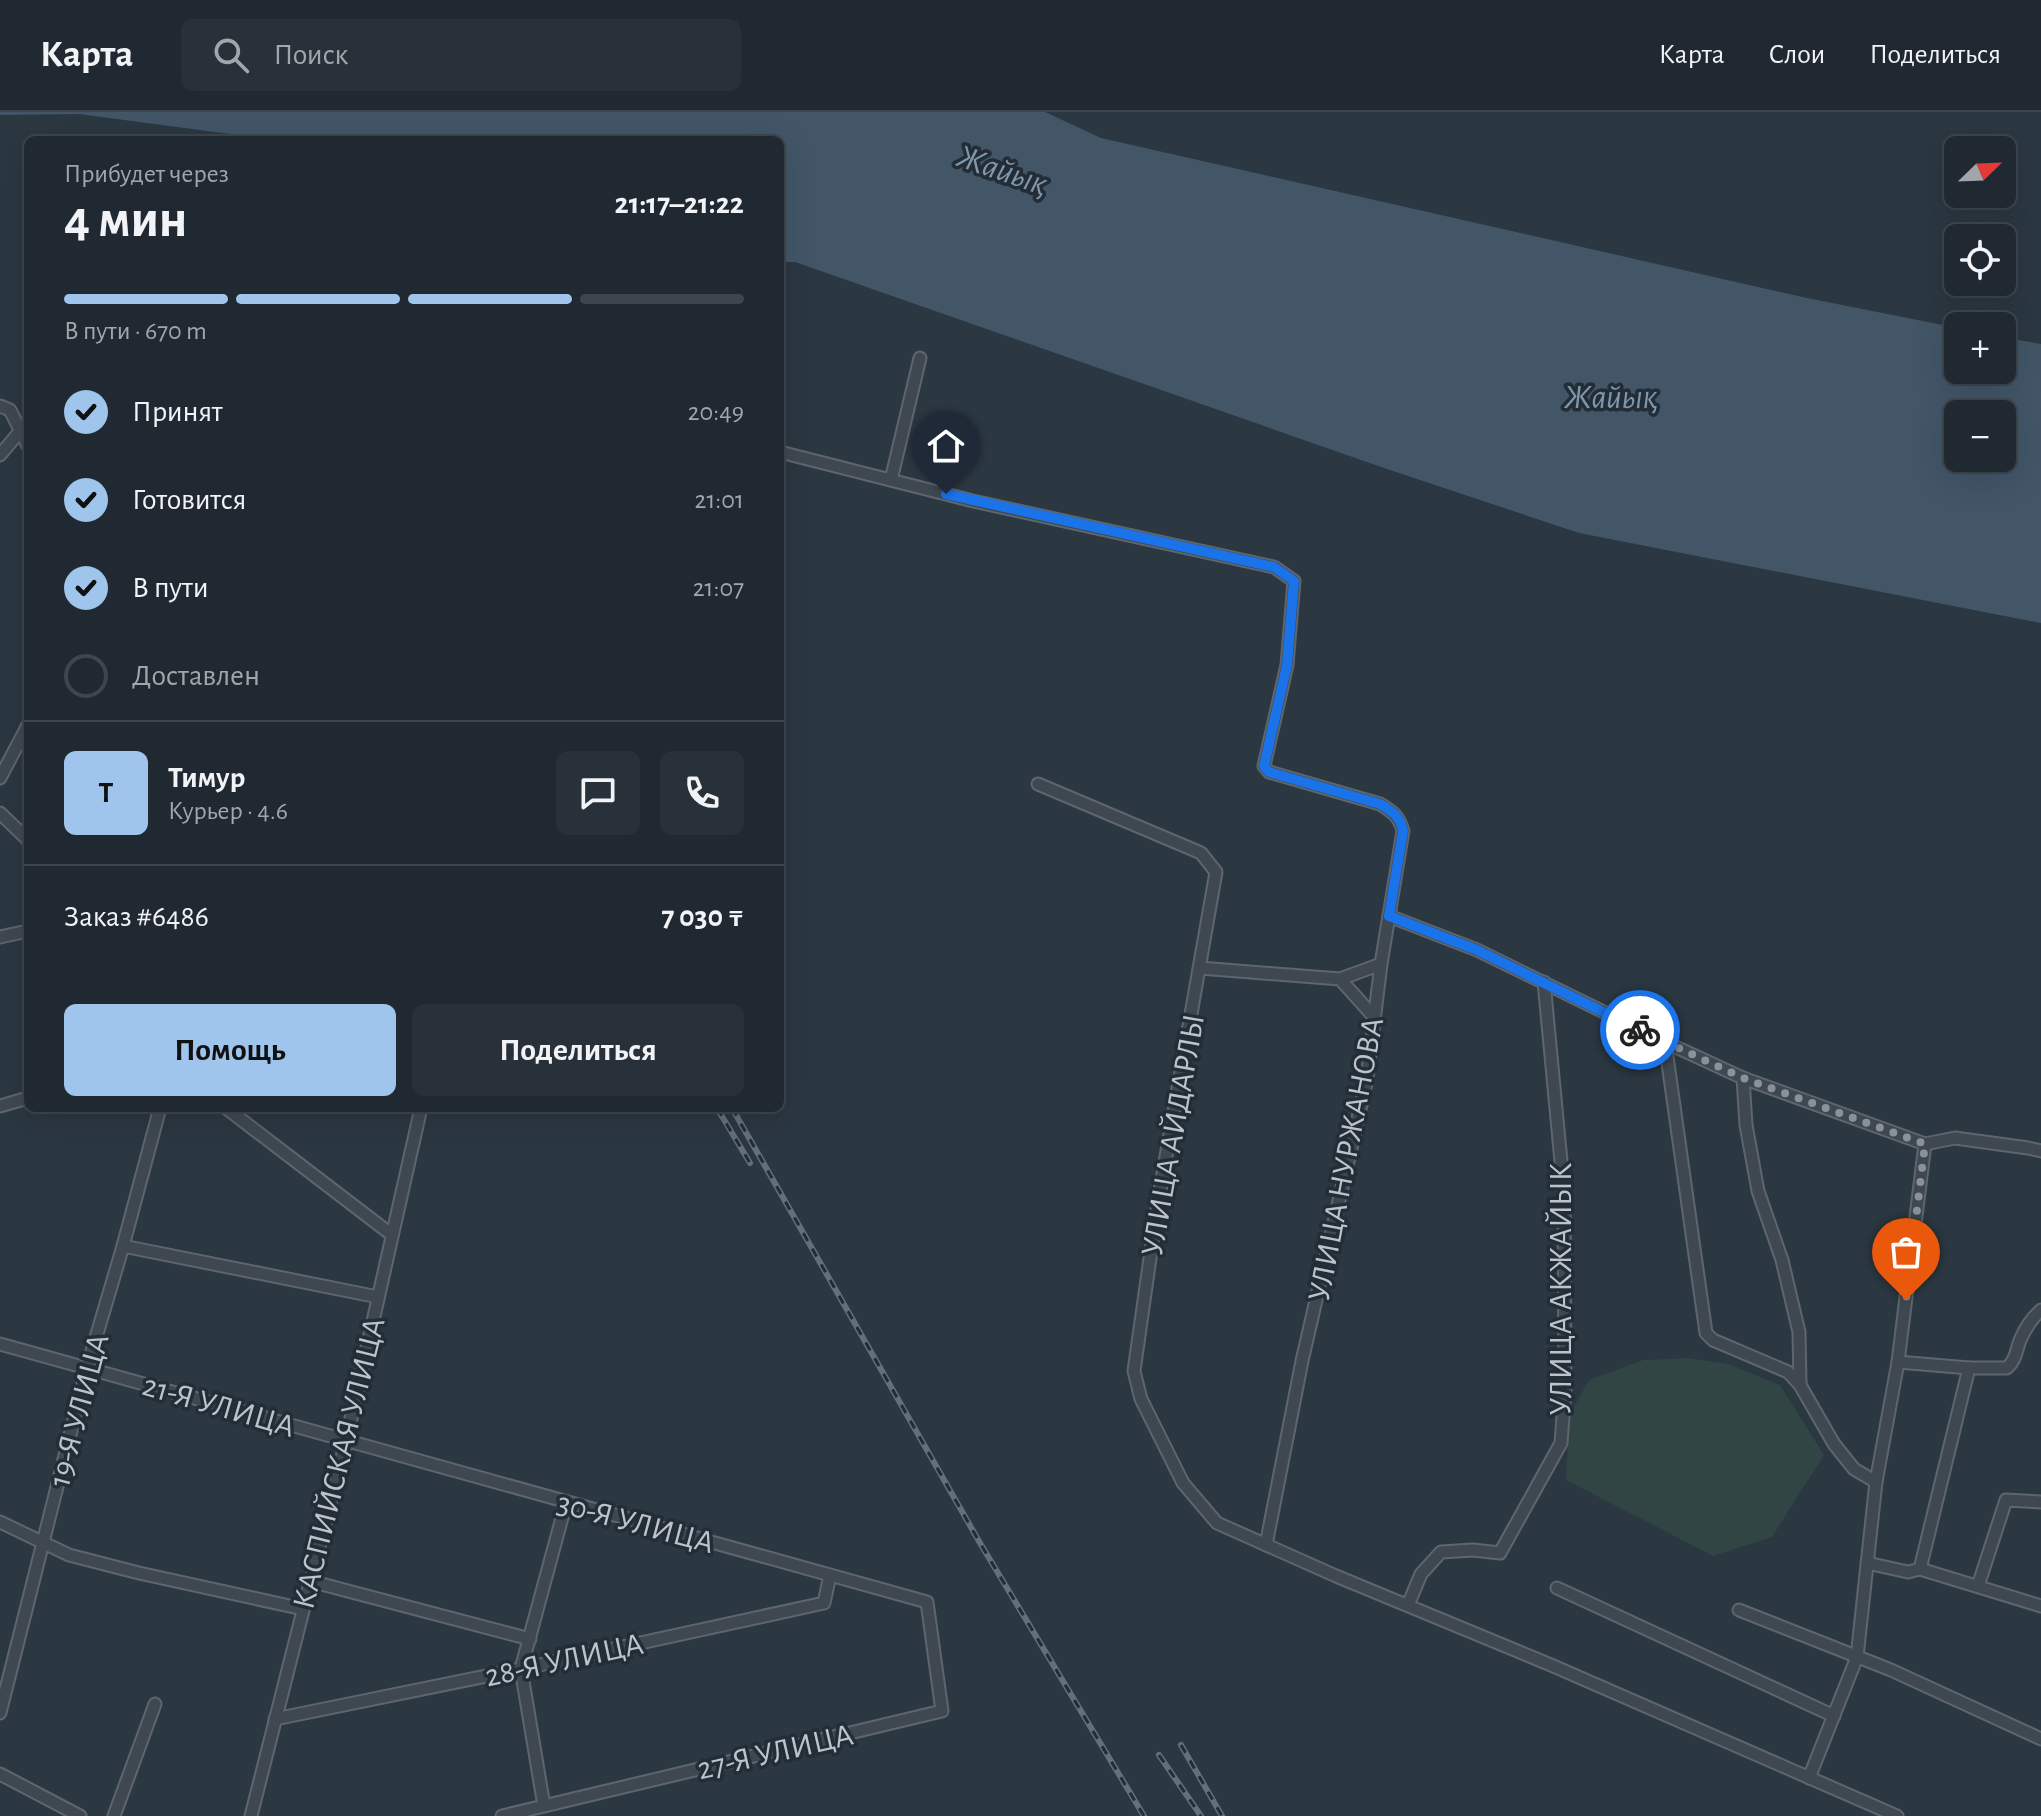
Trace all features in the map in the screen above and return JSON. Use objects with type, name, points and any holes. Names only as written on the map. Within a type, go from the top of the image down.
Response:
[{"type":"street","points":[[784,453],[891,480],[920,358]]},
{"type":"street","points":[[0,406],[10,410],[24,426],[0,455]]},
{"type":"street","name":"УЛИЦА НУРЖАНОВА","points":[[891,480],[1274,567],[1294,581],[1287,665],[1264,766],[1269,772],[1380,804],[1401,820],[1403,831],[1381,964],[1367,1079],[1302,1361],[1266,1545]]},
{"type":"street","points":[[0,778],[24,733]]},
{"type":"street","name":"УЛИЦА АЙДАРЛЫ","points":[[1038,784],[1201,853],[1216,872],[1158,1202],[1134,1371],[1141,1399],[1183,1483],[1217,1523],[1897,1816]]},
{"type":"street","points":[[0,813],[24,836]]},
{"type":"street","points":[[1389,916],[1477,950],[1743,1078],[1925,1144],[1955,1138],[2041,1151]]},
{"type":"street","points":[[0,937],[24,932]]},
{"type":"street","points":[[1200,968],[1340,979],[1381,964]]},
{"type":"street","points":[[1340,979],[1375,1018]]},
{"type":"street","name":"УЛИЦА АКЖАЙЫК","points":[[1408,1605],[1421,1574],[1441,1552],[1473,1550],[1500,1553],[1561,1443],[1565,1390],[1564,1193],[1544,982]]},
{"type":"street","points":[[1665,1042],[1706,1333],[1713,1340],[1788,1372],[1800,1385],[1834,1444],[1854,1469],[1876,1482]]},
{"type":"street","points":[[1743,1078],[1746,1125],[1758,1191],[1782,1260],[1799,1332],[1800,1385]]},
{"type":"street","points":[[0,1106],[24,1099]]},
{"type":"street","name":"19-Я УЛИЦА","points":[[0,1713],[87,1368],[159,1112]]},
{"type":"street","points":[[231,1112],[392,1235]]},
{"type":"street","name":"КАСПИЙСКАЯ УЛИЦА","points":[[251,1816],[346,1441],[420,1112]]},
{"type":"street","points":[[1809,1778],[1857,1657],[1876,1482],[1898,1362],[1925,1144]]},
{"type":"street","points":[[123,1246],[378,1297]]},
{"type":"street","points":[[1898,1362],[2007,1368],[2015,1361],[2021,1339],[2032,1318],[2041,1310]]},
{"type":"street","name":"21-Я УЛИЦА","points":[[0,1344],[346,1441]]},
{"type":"street","points":[[1920,1569],[1969,1368]]},
{"type":"street","name":"30-Я УЛИЦА","points":[[346,1441],[927,1602]]},
{"type":"street","points":[[1978,1586],[2006,1500],[2041,1502]]},
{"type":"street","points":[[544,1806],[521,1669],[566,1503]]},
{"type":"street","points":[[0,1522],[69,1555],[303,1609]]},
{"type":"street","points":[[1867,1563],[1908,1572],[1920,1569],[2041,1606]]},
{"type":"street","name":"28-Я УЛИЦА","points":[[275,1719],[824,1603],[830,1575]]},
{"type":"street","points":[[310,1581],[530,1639]]},
{"type":"street","points":[[1557,1588],[1834,1716]]},
{"type":"street","name":"27-Я УЛИЦА","points":[[502,1816],[942,1711],[927,1602]]},
{"type":"street","points":[[1739,1610],[1891,1670],[2041,1739]]},
{"type":"street","points":[[114,1816],[155,1704]]},
{"type":"street","points":[[0,1774],[80,1816]]},
{"type":"green space","points":[[1688,1358],[1728,1364],[1780,1385],[1824,1455],[1772,1537],[1713,1556],[1566,1480],[1569,1415],[1589,1380],[1643,1360]]},
{"type":"water","name":"Жайық","points":[[0,112],[1045,112],[1101,138],[1807,298],[1944,325],[1944,384],[2016,384],[2016,340],[2041,344],[2041,623],[1579,533],[795,262],[784,262],[784,136],[244,136],[79,114],[0,115]]},
{"type":"railway","points":[[719,1112],[750,1163]]},
{"type":"railway","points":[[734,1112],[980,1543],[1144,1816]]},
{"type":"railway","points":[[1181,1745],[1222,1816]]},
{"type":"railway","points":[[1159,1755],[1201,1816]]},
{"type":"way so far","points":[[1640,1030],[1743,1078],[1925,1144],[1906,1300]]},
{"type":"route","points":[[946,494],[1274,567],[1294,581],[1287,665],[1264,766],[1269,772],[1380,804],[1401,820],[1403,831],[1389,916],[1477,950],[1640,1030]]}]
